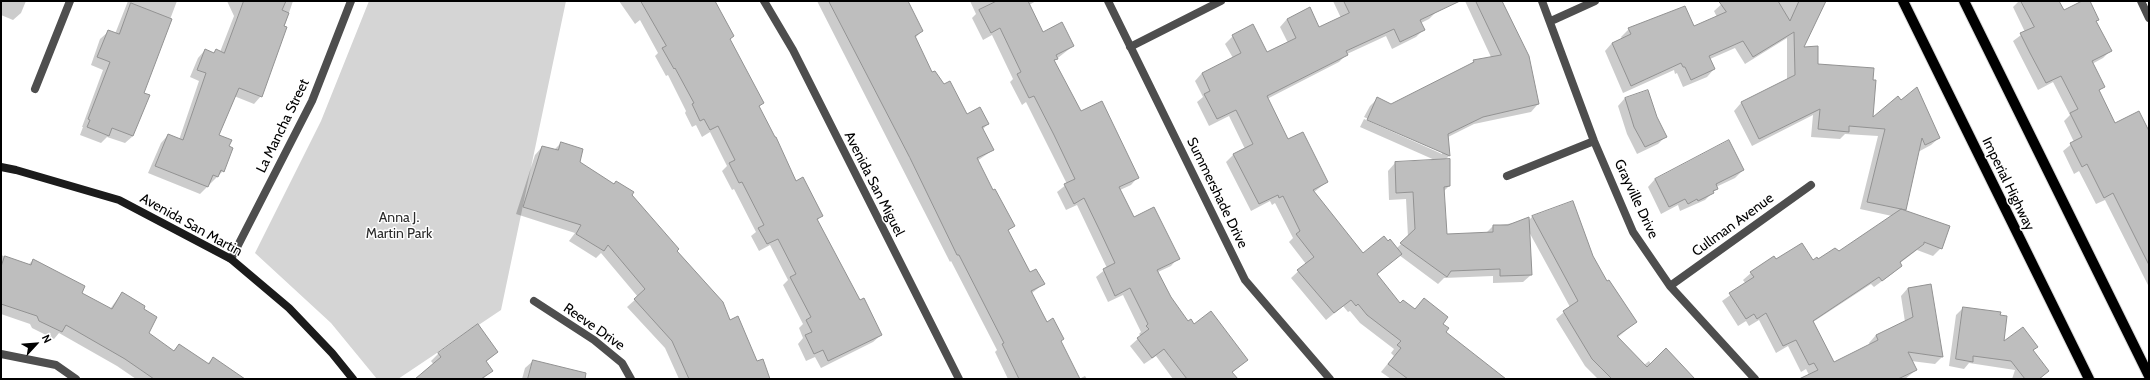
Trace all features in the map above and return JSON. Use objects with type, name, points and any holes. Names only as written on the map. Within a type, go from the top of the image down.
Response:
[{"type":"main road","name":"Imperial Highway","points":[[1903,1],[2089,379]]},
{"type":"main road","points":[[1964,1],[2149,376]]},
{"type":"street","points":[[35,89],[70,1]]},
{"type":"street","name":"La Mancha Street","points":[[231,259],[312,101],[351,1]]},
{"type":"street","name":"Avenida San Miguel","points":[[764,1],[793,50],[959,379]]},
{"type":"street","name":"Summershade Drive","points":[[1108,1],[1245,280],[1330,379]]},
{"type":"street","points":[[1130,47],[1221,1]]},
{"type":"street","name":"Grayville Drive","points":[[1542,1],[1551,21],[1594,141],[1633,232],[1670,286],[1755,379]]},
{"type":"street","points":[[1551,21],[1595,1]]},
{"type":"street","points":[[2141,1],[2149,18]]},
{"type":"street","points":[[1507,176],[1594,141]]},
{"type":"street","name":"Avenida San Martin","points":[[1,167],[119,200],[231,259],[289,308],[332,353],[352,379]]},
{"type":"street","name":"Cullman Avenue","points":[[1670,286],[1811,185]]},
{"type":"street","name":"Reeve Drive","points":[[534,301],[594,340],[622,363],[631,379]]},
{"type":"street","points":[[1,354],[56,365],[76,379]]},
{"type":"green space","name":"Anna J. Martin Park","points":[[369,1],[566,1],[501,310],[398,379],[377,379],[331,323],[255,253],[321,121]]},
{"type":"building","points":[[244,1],[286,1],[282,10],[289,13],[284,26],[287,27],[262,97],[239,88],[219,135],[232,140],[229,146],[233,148],[224,172],[221,170],[218,177],[213,175],[208,187],[155,166],[168,134],[183,140],[206,73],[197,70],[205,49],[214,53],[216,49],[224,53]]},
{"type":"building","points":[[641,1],[715,1],[734,36],[730,39],[764,103],[759,106],[776,137],[796,181],[803,177],[823,216],[817,219],[860,300],[864,298],[882,335],[828,361],[823,350],[814,354],[805,335],[812,332],[806,320],[811,317],[790,277],[796,274],[778,239],[767,244],[758,228],[764,225],[742,182],[739,183],[729,163],[735,160],[718,126],[710,130],[704,119],[700,121],[692,104],[694,103],[662,48],[666,46]]},
{"type":"building","points":[[829,1],[908,1],[923,31],[915,36],[932,72],[935,71],[944,84],[950,81],[967,114],[980,107],[989,124],[982,127],[994,150],[977,158],[993,190],[995,189],[1015,226],[1008,230],[1030,272],[1036,269],[1045,284],[1031,291],[1047,322],[1053,318],[1064,339],[1061,341],[1080,379],[1019,379],[1002,344],[1004,343],[959,255],[957,255],[910,158]]},
{"type":"building","points":[[997,1],[1028,1],[1043,32],[1062,22],[1074,46],[1056,55],[1058,59],[1054,60],[1081,111],[1102,101],[1139,178],[1119,187],[1134,217],[1154,207],[1180,259],[1157,270],[1171,297],[1188,321],[1191,319],[1194,324],[1211,311],[1248,360],[1232,372],[1238,379],[1187,379],[1164,349],[1152,358],[1137,338],[1149,329],[1146,326],[1148,324],[1130,288],[1115,296],[1103,269],[1115,263],[1100,231],[1084,198],[1074,204],[1064,184],[1075,179],[1054,135],[1034,96],[1029,98],[1017,74],[1021,72],[1000,28],[991,33],[979,10]]},
{"type":"building","points":[[1344,1],[1460,1],[1420,20],[1425,30],[1400,42],[1394,29],[1346,51],[1348,55],[1267,96],[1288,139],[1303,132],[1328,182],[1313,190],[1363,253],[1384,236],[1388,241],[1390,239],[1402,254],[1377,274],[1400,303],[1403,300],[1415,309],[1424,298],[1448,317],[1443,324],[1449,328],[1446,332],[1506,379],[1408,379],[1388,364],[1401,348],[1397,345],[1401,341],[1367,315],[1358,304],[1356,306],[1351,300],[1334,313],[1297,270],[1314,257],[1296,234],[1300,231],[1283,196],[1279,198],[1278,195],[1259,204],[1233,154],[1253,144],[1236,110],[1217,119],[1204,94],[1210,91],[1202,73],[1241,53],[1232,35],[1253,24],[1267,52],[1296,38],[1287,19],[1310,7],[1319,27],[1349,13]]},
{"type":"building","points":[[1476,1],[1502,1],[1529,56],[1539,104],[1483,117],[1448,134],[1450,156],[1367,120],[1377,97],[1391,104],[1474,62],[1473,60],[1501,55]]},
{"type":"building","points":[[1719,1],[1778,1],[1790,21],[1799,1],[1826,1],[1804,47],[1818,46],[1818,64],[1874,68],[1873,80],[1876,80],[1873,117],[1898,96],[1901,100],[1917,87],[1940,138],[1925,145],[1922,138],[1906,210],[1867,202],[1885,129],[1849,126],[1849,132],[1818,129],[1820,109],[1759,139],[1741,102],[1795,75],[1794,32],[1753,57],[1743,41],[1709,56],[1715,69],[1691,80],[1685,67],[1683,67],[1681,63],[1631,86],[1612,43],[1631,34],[1628,28],[1685,6],[1694,26],[1726,12]]},
{"type":"building","points":[[2021,1],[2059,1],[2064,10],[2082,1],[2090,1],[2099,20],[2096,21],[2112,51],[2092,61],[2105,87],[2099,90],[2115,123],[2139,111],[2149,131],[2149,265],[2113,193],[2104,198],[2087,164],[2082,167],[2070,143],[2082,137],[2070,113],[2078,109],[2061,76],[2046,83],[2030,53],[2020,33],[2034,27]]},
{"type":"building","points":[[131,3],[172,19],[144,93],[150,95],[133,136],[112,128],[109,136],[87,127],[90,120],[88,119],[110,62],[97,57],[108,30],[119,34]]},
{"type":"building","points":[[1648,90],[1657,117],[1667,137],[1645,147],[1634,127],[1625,98]]},
{"type":"building","points":[[1729,140],[1744,170],[1716,184],[1718,189],[1713,191],[1714,193],[1698,201],[1697,199],[1688,204],[1685,199],[1669,207],[1655,179]]},
{"type":"building","points":[[561,142],[583,149],[580,162],[614,184],[616,181],[634,192],[632,195],[679,249],[677,251],[723,302],[730,320],[738,316],[757,361],[763,359],[770,379],[689,379],[672,341],[634,299],[645,289],[608,245],[604,251],[576,234],[581,225],[523,207],[542,146],[558,150]]},
{"type":"building","points":[[1450,159],[1450,186],[1444,187],[1447,234],[1493,232],[1493,225],[1508,225],[1529,217],[1532,275],[1500,276],[1500,269],[1451,271],[1447,277],[1400,243],[1415,229],[1413,192],[1396,193],[1395,162]]},
{"type":"building","points":[[1573,201],[1593,256],[1607,281],[1609,280],[1637,322],[1617,336],[1647,367],[1666,348],[1695,379],[1612,379],[1592,359],[1563,311],[1578,301],[1532,216]]},
{"type":"building","points":[[1901,209],[1950,226],[1942,249],[1924,242],[1924,244],[1900,262],[1902,266],[1882,281],[1879,277],[1813,321],[1834,362],[1878,340],[1876,335],[1913,317],[1908,288],[1931,284],[1943,357],[1908,352],[1917,370],[1898,379],[1799,379],[1818,370],[1814,363],[1809,365],[1796,340],[1783,346],[1766,313],[1757,319],[1754,314],[1746,319],[1729,293],[1754,277],[1750,272],[1774,256],[1776,259],[1802,243],[1813,260],[1817,257],[1818,259],[1835,248],[1839,251]]},
{"type":"building","points":[[5,256],[31,265],[33,259],[85,286],[82,293],[112,309],[122,292],[145,306],[144,309],[157,317],[149,333],[174,351],[179,344],[209,364],[213,357],[245,379],[154,379],[125,359],[66,325],[62,332],[39,321],[37,316],[1,304],[1,267]]},
{"type":"building","points":[[1963,307],[2001,312],[2000,315],[2007,316],[2004,341],[2023,327],[2038,347],[2033,350],[2049,371],[2039,379],[2025,379],[2011,361],[1973,356],[1973,362],[1956,359]]},
{"type":"building","points":[[478,324],[498,352],[486,361],[493,371],[481,379],[415,379],[441,357],[438,353]]},
{"type":"building","points":[[533,360],[586,373],[585,379],[528,379]]}]
